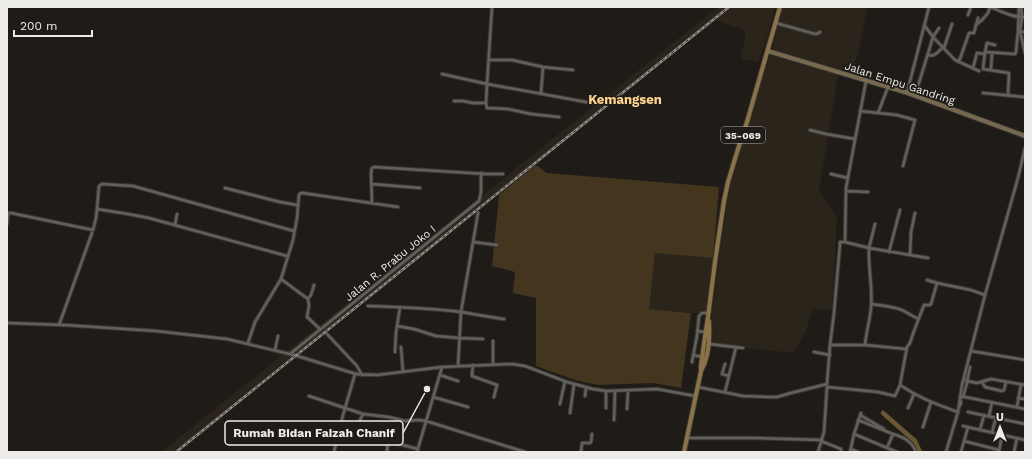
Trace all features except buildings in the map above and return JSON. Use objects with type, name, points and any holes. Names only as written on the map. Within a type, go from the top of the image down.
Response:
[{"type":"main road","name":"35-069","points":[[701,371],[705,365],[706,347],[704,332],[708,315],[728,182],[768,51],[778,7]]},
{"type":"main road","name":"Jalan Empu Gandring","points":[[768,51],[888,87],[1025,136]]},
{"type":"main road","name":"35-069","points":[[684,452],[701,371],[701,357],[706,347],[710,331],[708,315]]},
{"type":"street","points":[[492,7],[486,107],[559,117]]},
{"type":"street","points":[[908,94],[929,7]]},
{"type":"street","points":[[968,15],[971,7]]},
{"type":"street","points":[[976,25],[988,13],[990,7],[1022,17]]},
{"type":"street","points":[[973,68],[977,53],[992,52],[1015,54],[1022,17],[1020,7]]},
{"type":"street","points":[[957,61],[960,59],[969,33],[974,33],[978,18]]},
{"type":"street","points":[[776,21],[815,34],[819,34],[820,32]]},
{"type":"street","points":[[928,55],[931,56],[936,54],[943,47],[952,24]]},
{"type":"street","points":[[925,27],[955,60],[979,70]]},
{"type":"street","points":[[915,96],[934,37],[939,28]]},
{"type":"street","points":[[1019,31],[1025,32]]},
{"type":"street","points":[[1019,31],[1025,53]]},
{"type":"street","points":[[995,45],[987,43],[983,69],[991,69],[993,71],[1009,73],[1008,96]]},
{"type":"street","points":[[991,69],[992,52]]},
{"type":"street","points":[[489,60],[512,60],[573,70]]},
{"type":"street","points":[[541,93],[543,66]]},
{"type":"street","points":[[442,74],[487,84],[597,104]]},
{"type":"street","points":[[845,242],[846,191],[866,80]]},
{"type":"street","points":[[878,113],[888,87]]},
{"type":"street","points":[[983,93],[1025,98]]},
{"type":"street","points":[[454,101],[486,103]]},
{"type":"street","points":[[860,111],[897,115],[915,121],[903,166]]},
{"type":"street","points":[[810,130],[855,139]]},
{"type":"street","points":[[946,452],[958,408],[961,403],[964,378],[1025,148]]},
{"type":"street","points":[[372,203],[371,172],[372,168],[374,167],[503,174]]},
{"type":"street","name":"Jalan R. Prabu Joko I","points":[[290,354],[478,202],[480,199],[481,174]]},
{"type":"street","points":[[831,174],[848,178]]},
{"type":"street","points":[[7,224],[8,214],[11,213],[93,230],[95,225],[99,185],[102,184],[131,185],[294,231]]},
{"type":"street","points":[[372,184],[420,188]]},
{"type":"street","points":[[225,188],[297,205]]},
{"type":"street","points":[[846,191],[868,192]]},
{"type":"street","points":[[248,343],[255,322],[281,279],[293,240],[298,196],[300,194],[302,193],[398,207]]},
{"type":"street","points":[[97,209],[128,214],[175,225],[287,256]]},
{"type":"street","points":[[889,252],[900,210]]},
{"type":"street","points":[[458,366],[461,312],[478,213]]},
{"type":"street","points":[[910,255],[911,232],[915,213]]},
{"type":"street","points":[[175,225],[177,214]]},
{"type":"street","points":[[865,345],[871,304],[869,248],[875,224]]},
{"type":"street","points":[[59,325],[92,233]]},
{"type":"street","points":[[473,242],[497,245]]},
{"type":"street","points":[[818,452],[824,432],[830,345],[840,242],[928,258]]},
{"type":"street","points":[[281,279],[308,299]]},
{"type":"street","points":[[927,280],[971,290],[985,295]]},
{"type":"street","points":[[697,387],[743,396],[769,397],[827,385],[878,392],[894,397],[900,385],[907,347],[910,343],[924,305],[931,304],[937,283]]},
{"type":"street","points":[[314,285],[308,299],[309,306],[307,316],[320,329]]},
{"type":"street","points":[[871,304],[903,310],[918,319]]},
{"type":"street","points":[[368,306],[461,312],[504,319]]},
{"type":"street","points":[[395,352],[400,307]]},
{"type":"street","points":[[692,362],[695,356],[699,316],[702,313],[708,315]]},
{"type":"street","points":[[7,324],[59,325],[156,331],[228,339],[290,354],[358,374],[377,375],[403,372],[441,371],[458,366],[472,368],[492,364],[522,365],[565,382],[586,388],[606,391],[657,389],[695,396]]},
{"type":"street","points":[[397,326],[414,329],[436,336],[483,339]]},
{"type":"street","points":[[698,331],[704,332]]},
{"type":"street","points":[[327,334],[357,366],[358,374],[345,408],[334,452]]},
{"type":"street","points":[[275,350],[278,336]]},
{"type":"street","points":[[492,364],[493,341]]},
{"type":"street","points":[[830,345],[907,347]]},
{"type":"street","points":[[401,347],[403,372]]},
{"type":"street","points":[[706,347],[735,349],[743,348]]},
{"type":"street","points":[[725,392],[735,349]]},
{"type":"street","points":[[971,351],[1025,360]]},
{"type":"street","points":[[814,352],[830,355]]},
{"type":"street","points":[[695,356],[701,357]]},
{"type":"street","points":[[725,364],[722,374],[729,376]]},
{"type":"street","points":[[961,396],[967,381],[970,367]]},
{"type":"street","points":[[472,368],[472,376],[497,385],[494,397]]},
{"type":"street","points":[[441,371],[458,381]]},
{"type":"street","points":[[339,432],[358,434],[418,450],[441,371]]},
{"type":"street","points":[[964,378],[967,381],[977,383],[991,379],[1025,385]]},
{"type":"street","points":[[560,404],[565,382]]},
{"type":"street","points":[[982,382],[985,387],[1003,391],[1006,382]]},
{"type":"street","points":[[570,413],[574,384]]},
{"type":"street","points":[[1017,407],[1021,384]]},
{"type":"street","points":[[900,385],[912,393],[931,402],[958,412]]},
{"type":"street","points":[[585,396],[586,388]]},
{"type":"street","points":[[606,391],[606,408]]},
{"type":"street","points":[[614,420],[615,391]]},
{"type":"street","points":[[627,409],[628,391]]},
{"type":"street","points":[[908,408],[912,393]]},
{"type":"street","points":[[309,396],[363,414],[405,420],[419,420],[525,452]]},
{"type":"street","points":[[961,396],[1025,409]]},
{"type":"street","points":[[433,397],[468,407]]},
{"type":"street","points":[[1018,398],[1025,399]]},
{"type":"street","points":[[923,427],[931,402]]},
{"type":"street","points":[[989,416],[992,402]]},
{"type":"street","points":[[968,412],[1025,424]]},
{"type":"street","points":[[358,434],[359,422],[363,414]]},
{"type":"street","points":[[858,452],[850,450],[860,414],[885,430]]},
{"type":"street","points":[[980,430],[984,415]]},
{"type":"street","points":[[992,432],[996,418]]},
{"type":"street","points":[[858,420],[903,437],[910,442],[916,452]]},
{"type":"street","points":[[963,426],[1025,440]]},
{"type":"street","points":[[961,452],[968,428]]},
{"type":"street","points":[[581,452],[582,443],[590,443],[592,434]]},
{"type":"street","points":[[854,434],[897,452]]},
{"type":"street","points":[[887,448],[893,434]]},
{"type":"street","points":[[964,441],[999,451],[1002,435]]},
{"type":"street","points":[[687,438],[821,440],[841,449],[841,452]]},
{"type":"street","points":[[1014,452],[1017,438]]},
{"type":"street","points":[[387,452],[388,441]]},
{"type":"shaded area","points":[[718,7],[775,7],[765,45],[758,62],[741,59],[746,31],[715,20],[179,452],[161,452]]},
{"type":"shaded area","points":[[781,7],[868,7],[853,73],[839,69],[819,191],[837,218],[832,310],[813,309],[806,331],[793,353],[711,344],[711,322],[727,202],[735,167],[773,46]]},
{"type":"shaded area","points":[[536,165],[547,173],[719,187],[713,258],[655,253],[649,309],[691,313],[681,388],[653,383],[598,385],[575,380],[536,366],[536,298],[513,293],[515,272],[492,266],[499,195]]},
{"type":"shaded area","points":[[655,252],[713,258],[706,314],[648,309]]},
{"type":"waterway","points":[[883,413],[915,441],[920,452]]},
{"type":"railway","points":[[176,452],[729,7]]},
{"type":"place","name":"Rumah Bidan Faizah Chanif","points":[[427,389]]},
{"type":"district","name":"Kemangsen","points":[[625,99]]}]
